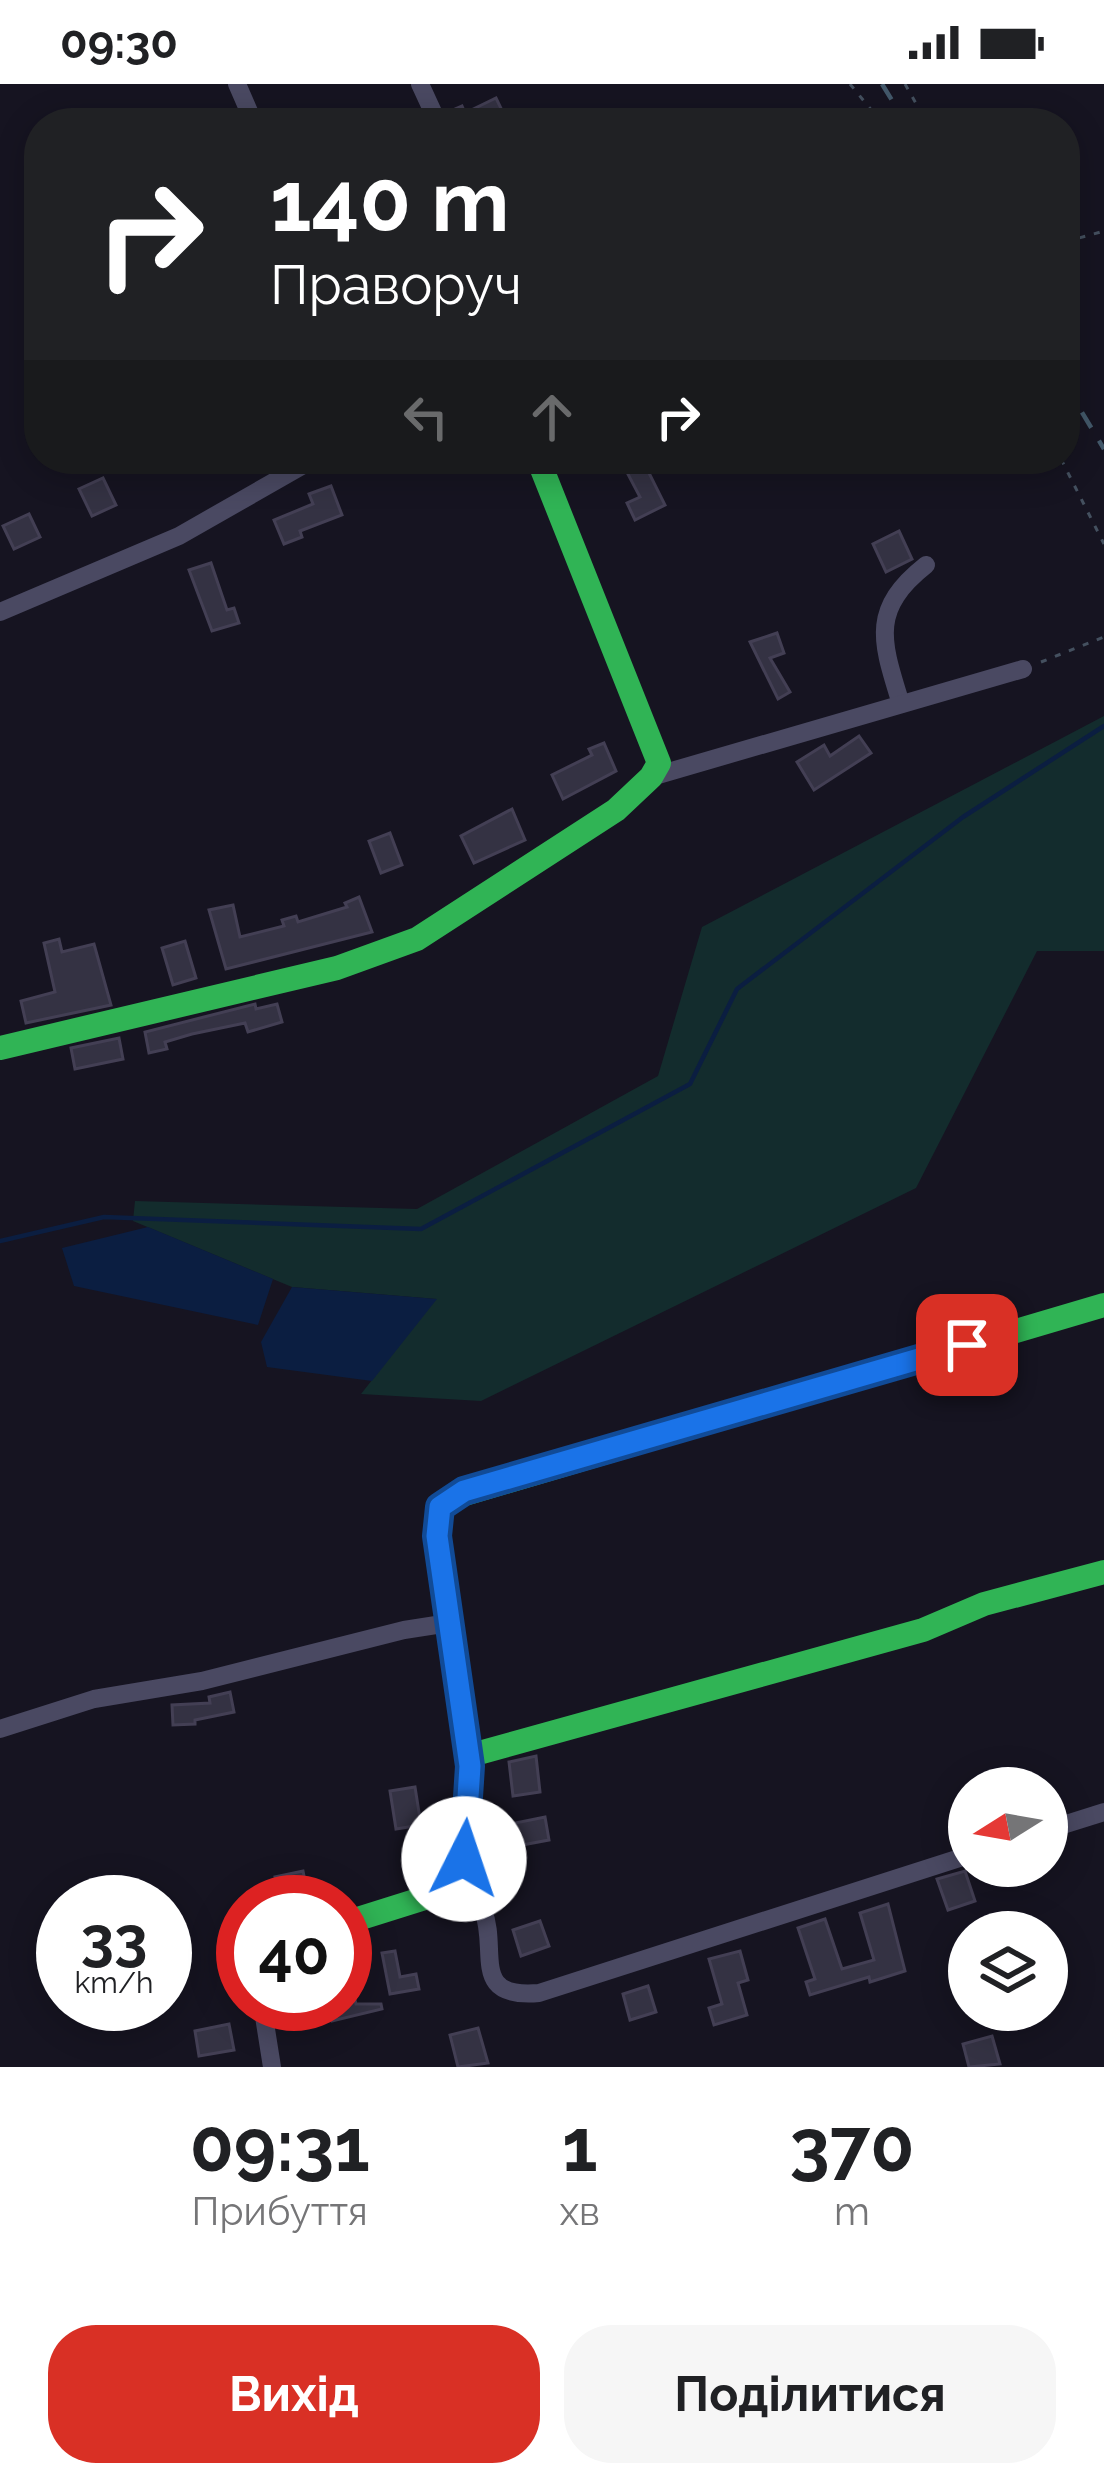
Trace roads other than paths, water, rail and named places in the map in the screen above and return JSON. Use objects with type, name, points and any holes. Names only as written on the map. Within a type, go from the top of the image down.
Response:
[{"type":"street","points":[[0,612],[179,536],[288,474]]},
{"type":"street","points":[[0,1048],[337,968],[417,940],[616,810],[651,777],[658,763],[544,474]]},
{"type":"street","points":[[901,704],[881,642],[886,614],[901,585],[926,565]]},
{"type":"street","points":[[651,777],[1023,669]]},
{"type":"street","points":[[948,1863],[539,1993],[512,1994],[499,1987],[491,1974],[483,1912],[466,1885],[468,1756],[436,1521],[440,1507],[464,1491],[1104,1305]]},
{"type":"street","points":[[468,1756],[923,1630],[984,1604],[1104,1573]]},
{"type":"street","points":[[0,1729],[94,1699],[202,1681],[449,1622]]},
{"type":"street","points":[[1068,1823],[1104,1812]]},
{"type":"street","points":[[372,1915],[466,1885]]},
{"type":"street","points":[[266,2031],[272,2067]]},
{"type":"water","points":[[148,1227],[273,1279],[258,1325],[74,1286],[62,1248]]},
{"type":"water","points":[[292,1287],[437,1299],[372,1381],[267,1367],[261,1342]]},
{"type":"waterway","points":[[0,1241],[104,1217],[421,1229],[690,1084],[737,989],[963,817],[1104,726]]},
{"type":"railway","points":[[882,84],[897,108]]},
{"type":"railway","points":[[1080,409],[1104,449]]}]
